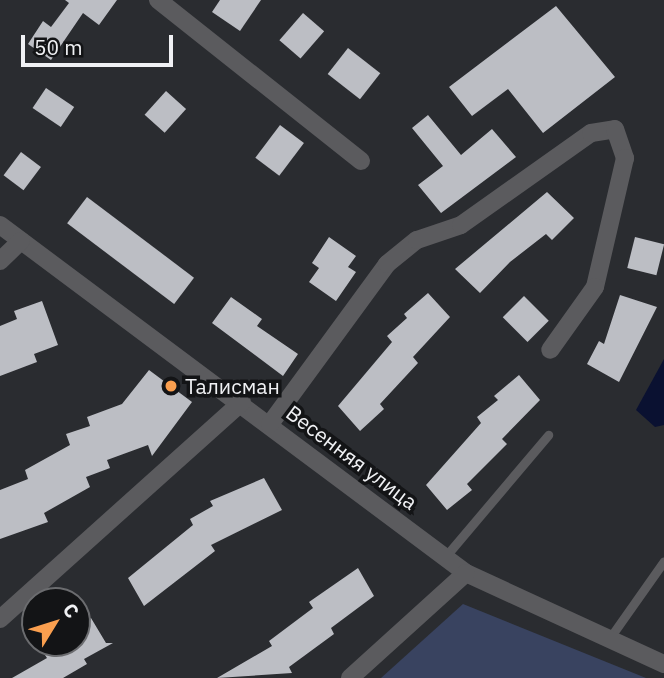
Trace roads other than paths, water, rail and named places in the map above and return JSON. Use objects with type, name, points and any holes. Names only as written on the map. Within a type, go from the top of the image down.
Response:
[{"type":"street","points":[[168,3],[361,161]]},
{"type":"street","points":[[270,424],[387,264],[417,240],[461,225],[591,133],[615,129],[625,158],[596,286],[550,350]]},
{"type":"street","name":"Весенняя улица","points":[[0,225],[242,402],[466,573],[664,664]]},
{"type":"street","points":[[0,261],[21,241]]},
{"type":"street","points":[[0,619],[242,402]]},
{"type":"street","points":[[350,678],[466,573]]},
{"type":"lane","points":[[445,557],[548,435]]},
{"type":"lane","points":[[609,639],[664,561]]},
{"type":"place","name":"Талисман","points":[[171,386]]}]
